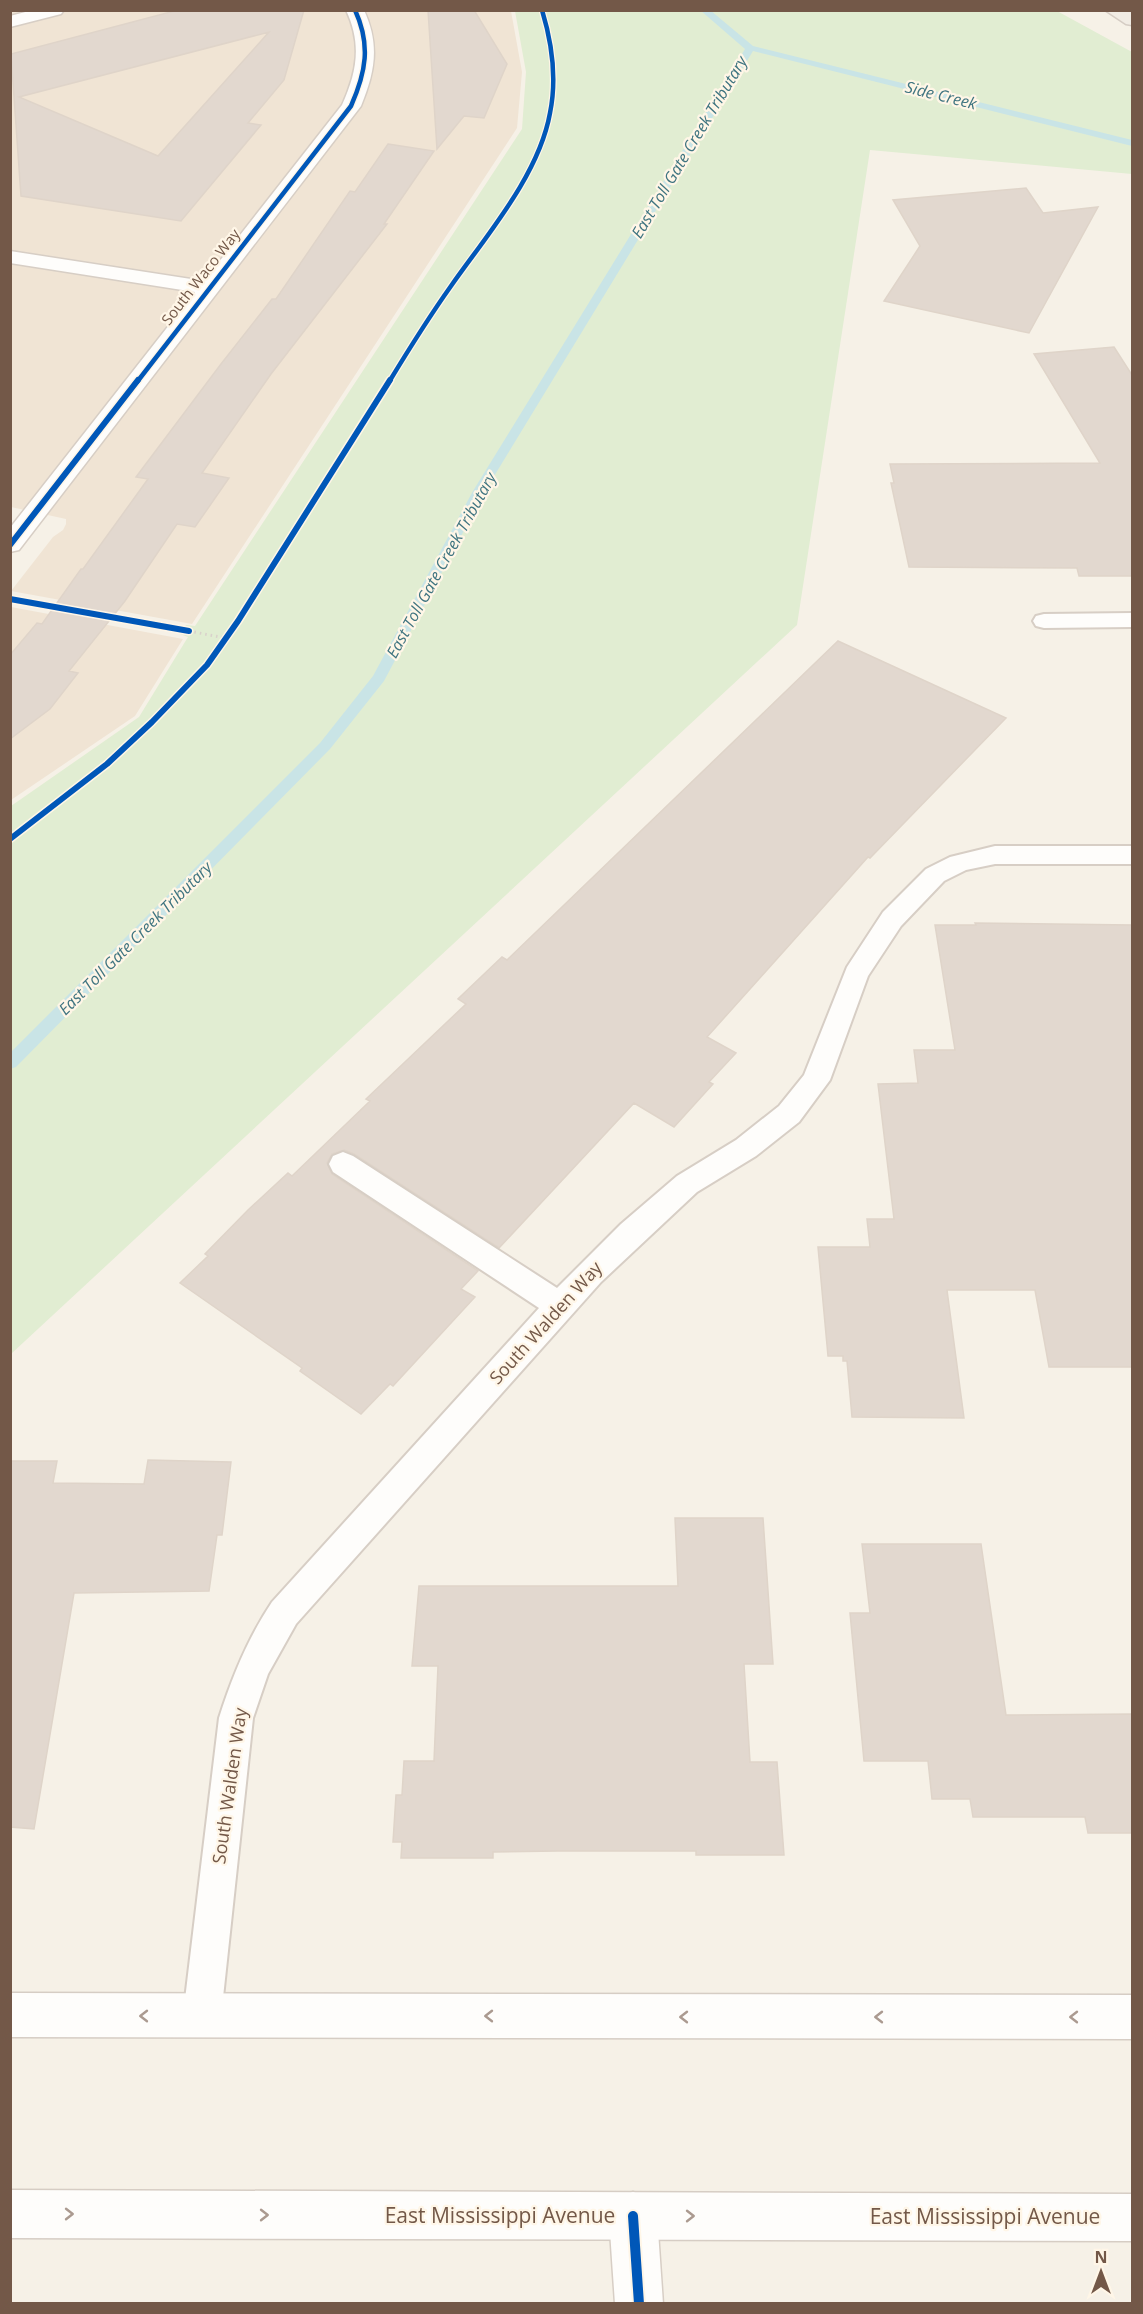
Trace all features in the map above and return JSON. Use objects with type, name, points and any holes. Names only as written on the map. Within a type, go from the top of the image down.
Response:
[{"type":"main road","points":[[1114,10],[1132,20]]},
{"type":"street","points":[[10,22],[54,10]]},
{"type":"street","name":"South Waco Way","points":[[10,545],[351,106],[364,78],[368,50],[362,24],[355,10]]},
{"type":"street","name":"South Waco Way","points":[[10,256],[210,288]]},
{"type":"street","points":[[10,2015],[1132,2017]]},
{"type":"street","name":"East Mississippi Avenue","points":[[10,2214],[1132,2218]]},
{"type":"street","points":[[633,2216],[639,2304]]},
{"type":"lane","points":[[1044,621],[1132,620]]},
{"type":"lane","name":"South Walden Way","points":[[202,2016],[236,1718],[248,1676],[264,1643],[284,1613],[560,1306],[631,1233],[687,1184],[746,1148],[789,1114],[816,1080],[856,974],[892,919],[935,875],[959,863],[995,855],[1132,855]]},
{"type":"lane","points":[[343,1164],[560,1306]]},
{"type":"path","points":[[178,629],[225,638]]},
{"type":"path","points":[[218,648],[231,629]]},
{"type":"shaded area","points":[[11,11],[511,11],[522,72],[517,128],[192,624],[11,591],[53,537],[63,530],[66,519],[11,507]]},
{"type":"shaded area","points":[[11,607],[183,639],[135,716],[11,800]]},
{"type":"green space","points":[[515,11],[1057,11],[1132,52],[1132,174],[870,150],[797,625],[11,1354],[11,806],[139,717],[188,637],[180,634],[186,625],[195,626],[522,129],[526,72]]},
{"type":"building","points":[[178,10],[304,10],[284,80],[248,123],[261,125],[181,221],[21,196],[11,54]],"holes":[[[269,32],[158,156],[19,97]]]},
{"type":"building","points":[[428,10],[474,10],[507,64],[484,118],[464,116],[437,149]]},
{"type":"building","points":[[388,144],[434,151],[384,224],[387,224],[271,374],[202,473],[229,478],[195,527],[177,524],[125,601],[69,671],[78,673],[50,709],[10,739],[10,655],[37,623],[42,624],[83,569],[148,479],[136,477],[272,299],[276,299],[350,191],[355,192]]},
{"type":"building","points":[[1026,188],[1043,213],[1098,207],[1029,333],[884,301],[920,246],[893,200]]},
{"type":"building","points":[[1114,347],[1132,375],[1132,576],[1079,576],[1077,568],[909,567],[891,483],[894,483],[890,464],[1100,463],[1034,354]]},
{"type":"building","points":[[838,641],[1006,718],[870,858],[868,857],[707,1037],[736,1053],[709,1082],[713,1084],[674,1127],[634,1103],[499,1248],[354,1154],[344,1150],[332,1154],[327,1163],[332,1174],[478,1271],[461,1289],[475,1297],[393,1386],[390,1384],[361,1414],[300,1371],[302,1368],[180,1283],[208,1256],[205,1254],[248,1210],[288,1173],[292,1176],[370,1101],[366,1099],[466,1004],[458,999],[502,957],[507,960]]},
{"type":"building","points":[[975,923],[1132,925],[1132,1367],[1049,1367],[1035,1290],[947,1290],[964,1418],[852,1417],[847,1361],[843,1361],[843,1356],[828,1356],[818,1247],[870,1247],[867,1219],[894,1219],[878,1084],[918,1083],[914,1050],[955,1050],[935,925],[976,925]]},
{"type":"building","points":[[148,1460],[231,1462],[222,1535],[217,1535],[209,1591],[74,1593],[34,1829],[10,1827],[10,1461],[57,1461],[53,1483],[144,1484]]},
{"type":"building","points":[[675,1518],[763,1518],[773,1664],[744,1664],[750,1762],[777,1762],[784,1855],[696,1855],[696,1851],[558,1851],[493,1852],[493,1858],[401,1858],[402,1842],[393,1842],[396,1795],[402,1795],[404,1761],[434,1761],[438,1666],[412,1666],[419,1586],[678,1586]]},
{"type":"building","points":[[862,1544],[981,1544],[1006,1715],[1132,1714],[1132,1833],[1088,1833],[1085,1817],[973,1817],[970,1799],[932,1799],[928,1761],[864,1761],[850,1613],[870,1613]]},
{"type":"waterway","name":"East Toll Gate Creek Tributary","points":[[704,10],[750,48]]},
{"type":"waterway","name":"East Toll Gate Creek Tributary","points":[[10,1063],[325,746],[379,678],[479,491],[750,48]]},
{"type":"waterway","name":"Side Creek","points":[[750,48],[1132,143]]},
{"type":"cycle path","points":[[10,545],[351,106],[361,82],[366,59],[365,35],[355,10]]},
{"type":"cycle path","points":[[10,839],[107,764],[174,701],[207,665],[238,621],[434,310],[506,207],[536,154],[550,114],[553,68],[542,10]]},
{"type":"cycle path","points":[[10,599],[189,631]]},
{"type":"cycle path","points":[[633,2216],[639,2304]]}]
